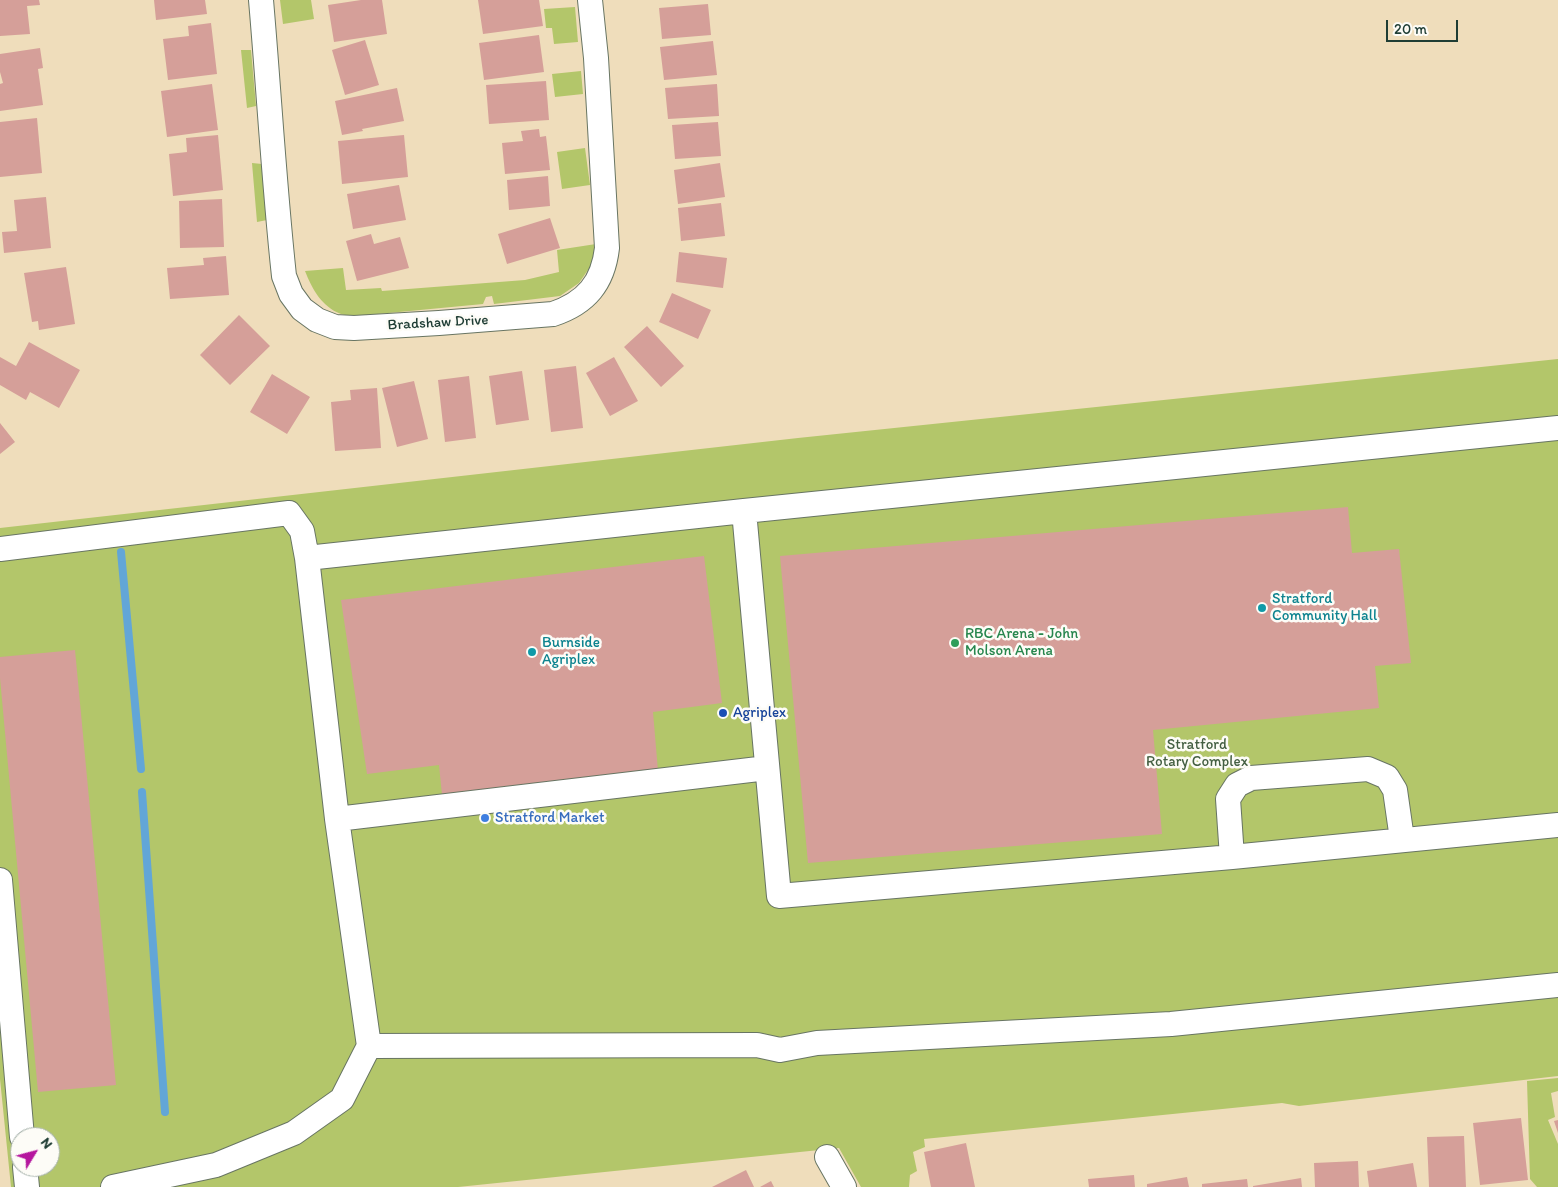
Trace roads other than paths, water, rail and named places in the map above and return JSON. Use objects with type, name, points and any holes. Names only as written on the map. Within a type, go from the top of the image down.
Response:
[{"type":"street","name":"Bradshaw Drive","points":[[261,0],[284,276],[296,302],[310,315],[326,324],[345,328],[553,314],[577,304],[596,285],[606,261],[607,248],[596,58],[590,0]]},
{"type":"street","points":[[307,558],[1558,428]]},
{"type":"street","points":[[744,512],[779,896],[1232,857],[1558,825]]},
{"type":"street","points":[[0,548],[290,513],[302,531],[307,558],[336,818],[369,1046],[342,1099],[294,1133],[216,1164],[113,1187]]},
{"type":"street","points":[[336,818],[767,768]]},
{"type":"street","points":[[1232,857],[1228,799],[1238,784],[1251,778],[1368,769],[1387,776],[1395,790],[1402,839]]},
{"type":"street","points":[[0,880],[21,1127]]},
{"type":"street","points":[[369,1046],[757,1045],[780,1050],[817,1044],[1171,1024],[1558,984]]},
{"type":"street","points":[[827,1157],[844,1187]]},
{"type":"waterway","points":[[121,552],[141,769]]},
{"type":"waterway","points":[[142,792],[165,1112]]},
{"type":"place","name":"Stratford Community Hall","points":[[1262,608]]},
{"type":"place","name":"RBC Arena - John Molson Arena","points":[[955,643]]},
{"type":"place","name":"Burnside Agriplex","points":[[532,652]]},
{"type":"place","name":"Agriplex","points":[[723,713]]},
{"type":"place","name":"Stratford Market","points":[[485,818]]},
{"type":"park label","name":"Stratford Rotary Complex","points":[[1197,754]]}]
